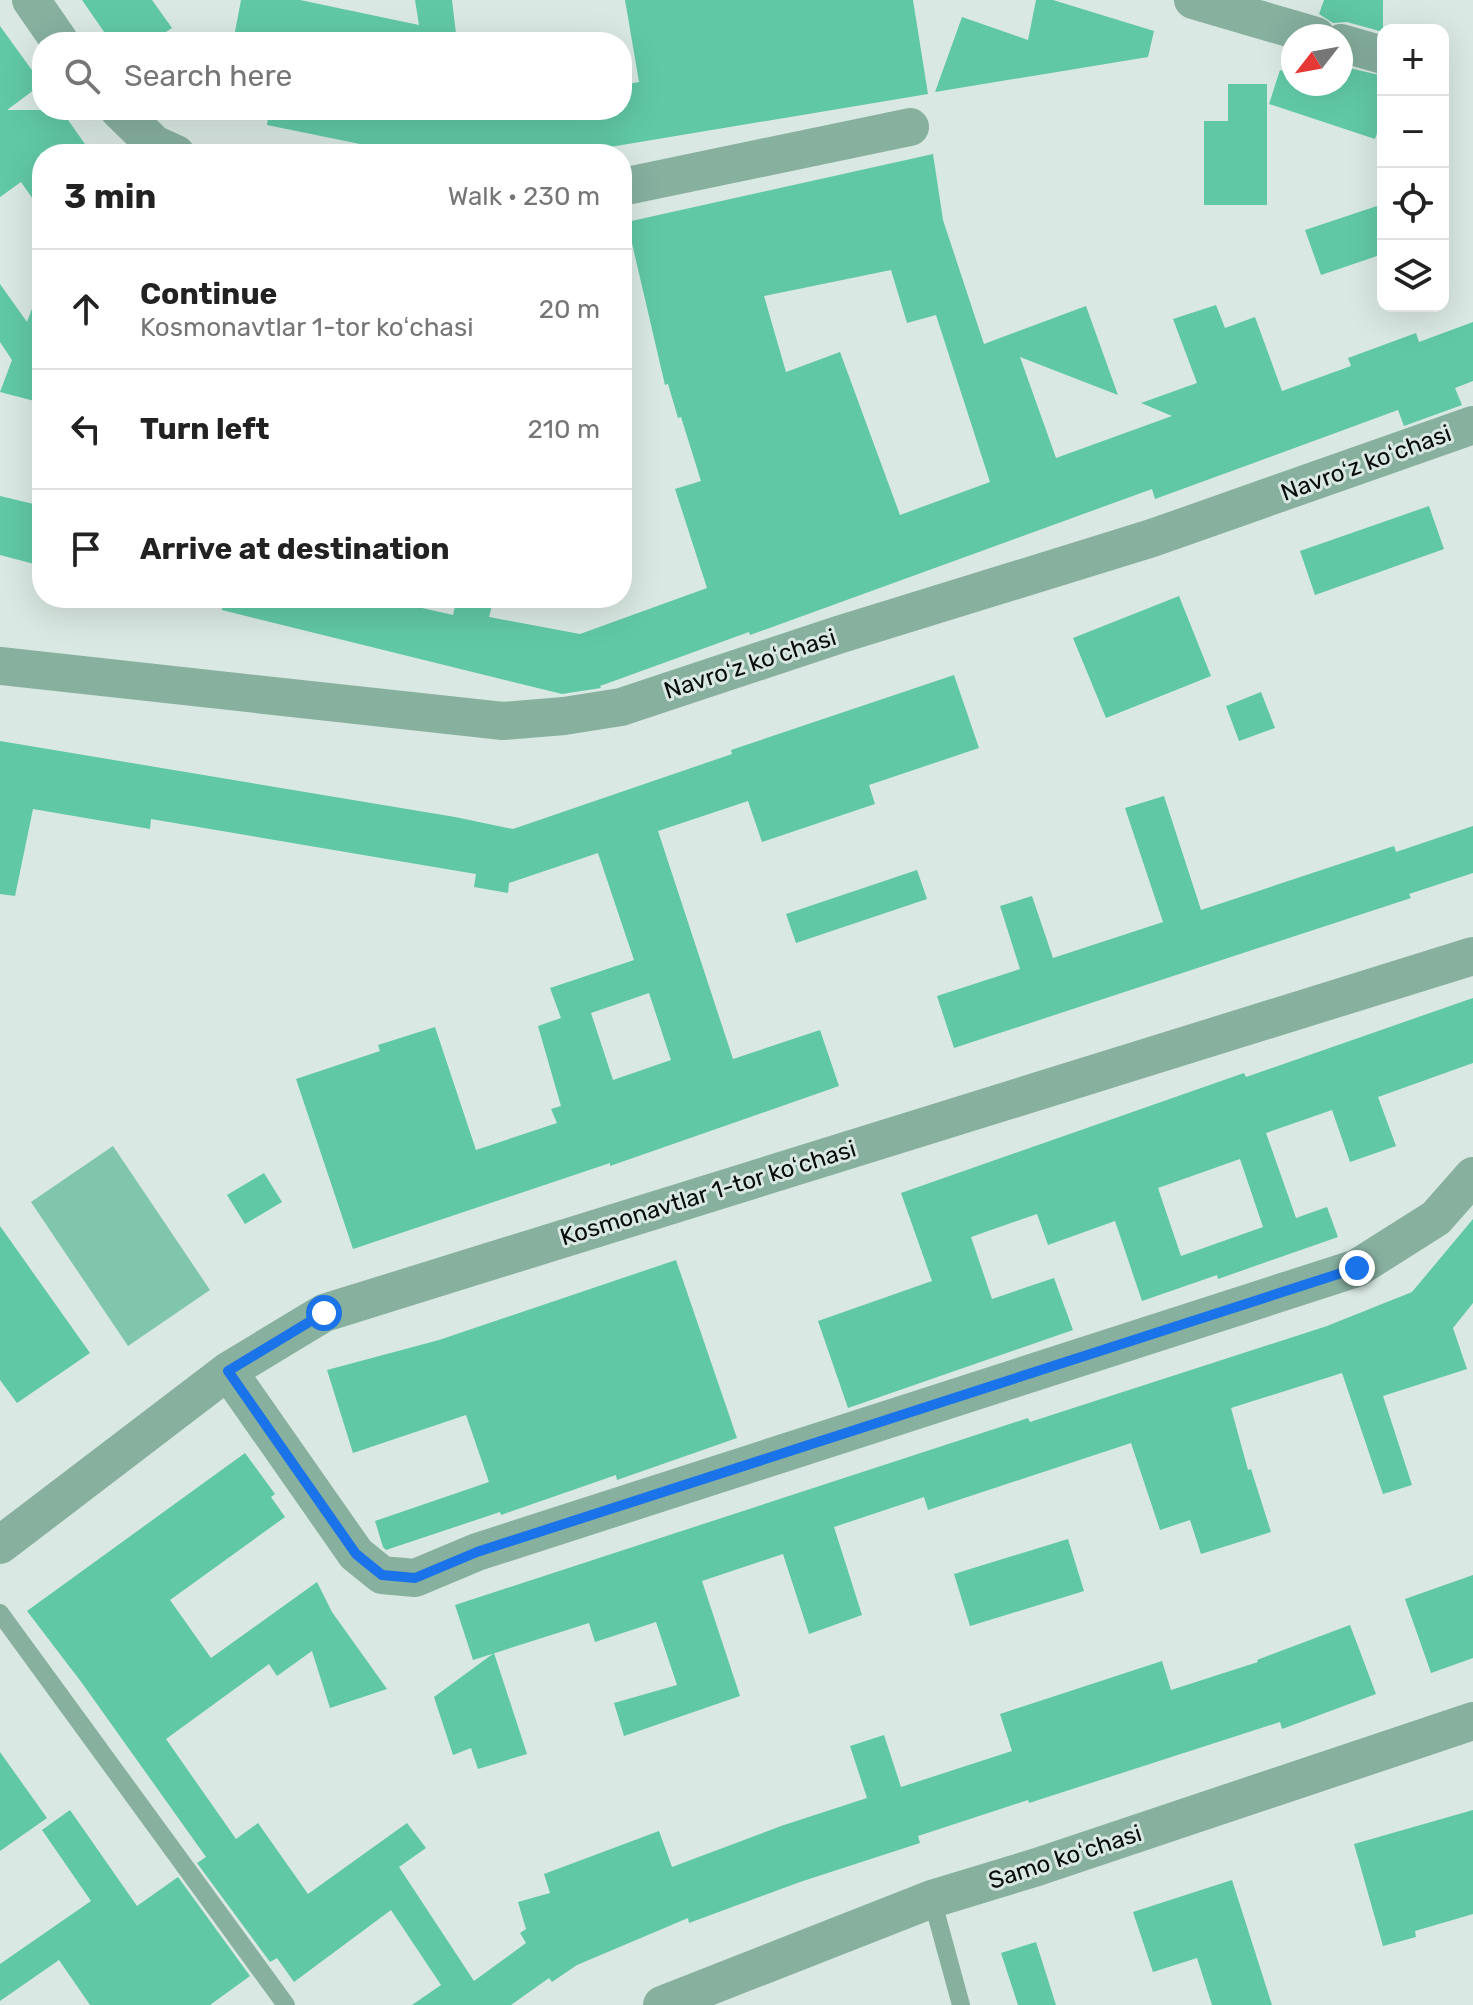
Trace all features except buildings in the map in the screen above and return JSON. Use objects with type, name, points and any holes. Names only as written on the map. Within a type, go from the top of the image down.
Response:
[{"type":"street","points":[[31,0],[53,32]]},
{"type":"street","points":[[1193,0],[1281,26]]},
{"type":"street","points":[[1353,46],[1377,53]]},
{"type":"street","points":[[129,120],[154,144]]},
{"type":"street","points":[[632,185],[910,127]]},
{"type":"street","name":"Navroʻz koʻchasi","points":[[0,666],[503,721],[578,714],[621,707],[838,635],[1152,538],[1471,431]]},
{"type":"street","name":"Kosmonavtlar 1-tor koʻchasi","points":[[0,1545],[228,1371],[324,1313],[1473,956]]},
{"type":"street","points":[[228,1371],[356,1554],[382,1575],[415,1578],[477,1552],[1357,1268],[1436,1218],[1473,1176]]},
{"type":"street","name":"Samo koʻchasi","points":[[662,2005],[932,1899],[1037,1867],[1473,1721]]},
{"type":"lane","points":[[0,1613],[286,2005]]},
{"type":"lane","points":[[932,1899],[961,2005]]},
{"type":"green space","points":[[113,1146],[210,1290],[128,1346],[31,1202]]},
{"type":"route","points":[[324,1313],[228,1371],[356,1554],[382,1575],[415,1578],[477,1552],[1357,1268]]}]
